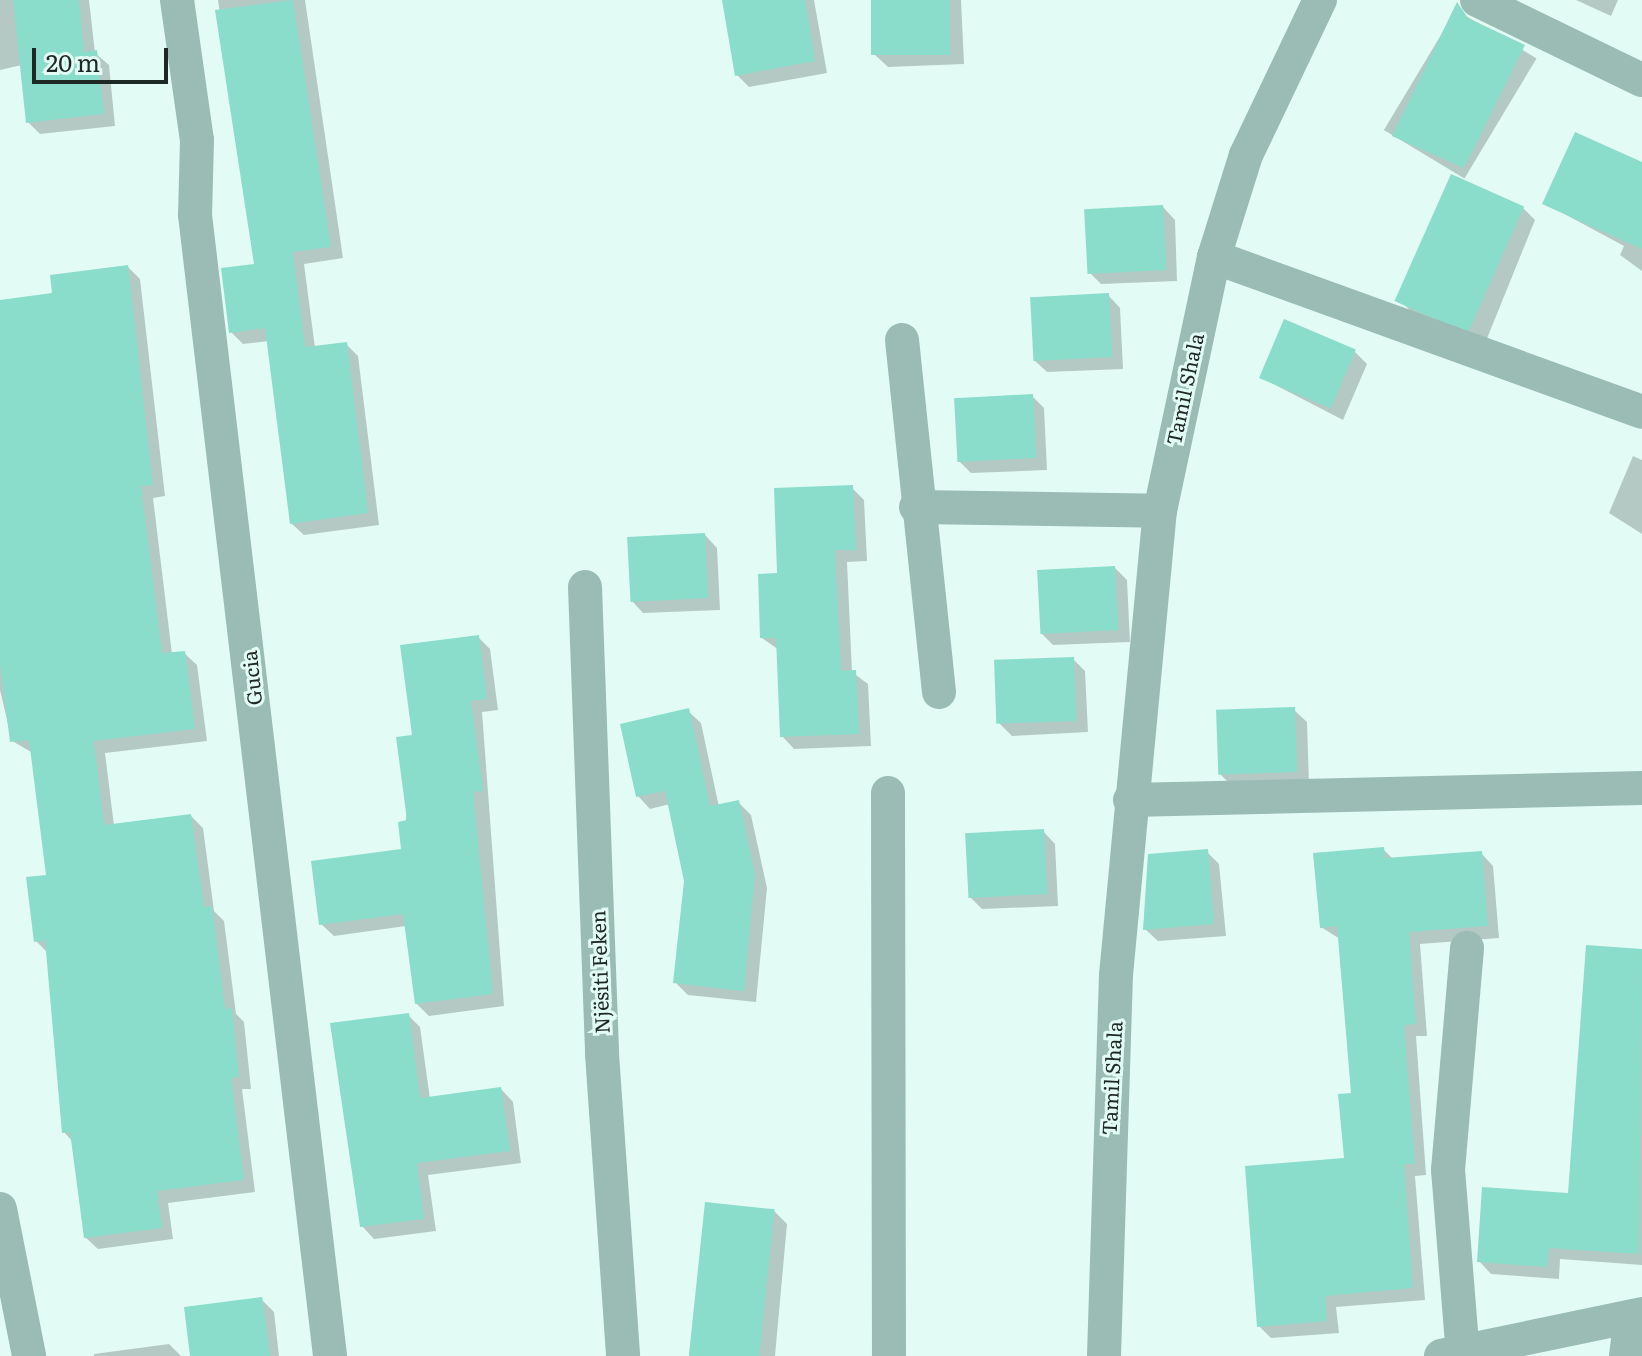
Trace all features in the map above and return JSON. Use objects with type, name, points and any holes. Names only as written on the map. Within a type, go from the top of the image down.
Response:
[{"type":"street","name":"Gucia","points":[[177,0],[197,140],[195,215],[330,1356]]},
{"type":"street","name":"Tamil Shala","points":[[1104,1356],[1106,1166],[1130,800],[1160,511],[1214,257],[1246,155],[1320,0]]},
{"type":"street","points":[[1477,0],[1642,80]]},
{"type":"street","points":[[1214,257],[1642,412]]},
{"type":"street","points":[[902,340],[916,507],[939,692]]},
{"type":"street","points":[[916,507],[1160,511]]},
{"type":"street","name":"Njësiti Feken","points":[[585,587],[602,1054],[623,1356]]},
{"type":"street","points":[[1130,800],[1642,788]]},
{"type":"street","points":[[888,793],[889,1356]]},
{"type":"street","points":[[1467,948],[1448,1170],[1456,1354],[1636,1316],[1626,1356]]},
{"type":"street","points":[[0,1209],[29,1356]]},
{"type":"building","points":[[13,0],[79,0],[84,52],[97,50],[104,114],[26,123]]},
{"type":"building","points":[[293,0],[331,247],[293,252],[305,347],[347,342],[368,513],[290,524],[265,328],[229,333],[221,268],[254,264],[215,10]]},
{"type":"building","points":[[722,0],[805,0],[815,61],[735,76]]},
{"type":"building","points":[[871,0],[950,0],[950,55],[871,55]]},
{"type":"building","points":[[1457,2],[1468,18],[1525,45],[1464,168],[1392,136]]},
{"type":"building","points":[[1575,132],[1642,162],[1642,249],[1542,204]]},
{"type":"building","points":[[1451,174],[1524,207],[1468,334],[1394,301]]},
{"type":"building","points":[[1163,205],[1166,270],[1088,274],[1084,209]]},
{"type":"building","points":[[128,265],[153,485],[141,486],[162,653],[185,651],[195,729],[94,741],[104,825],[191,814],[204,907],[212,906],[225,1009],[232,1008],[239,1077],[231,1078],[244,1180],[157,1191],[162,1228],[84,1238],[70,1132],[62,1133],[45,940],[34,942],[26,877],[46,875],[29,740],[10,742],[0,663],[0,300],[52,293],[50,275]]},
{"type":"building","points":[[1109,293],[1112,357],[1033,361],[1030,297]]},
{"type":"building","points":[[1284,319],[1356,349],[1331,408],[1259,378]]},
{"type":"building","points":[[1033,394],[1036,458],[957,462],[954,398]]},
{"type":"building","points":[[853,485],[856,550],[835,550],[841,671],[856,670],[859,734],[780,737],[776,638],[760,638],[758,574],[777,573],[774,488]]},
{"type":"building","points":[[705,533],[708,598],[631,602],[627,537]]},
{"type":"building","points":[[1115,566],[1118,630],[1040,634],[1037,570]]},
{"type":"building","points":[[479,635],[487,699],[471,701],[483,791],[473,792],[493,994],[415,1004],[403,914],[319,925],[311,861],[401,849],[398,822],[407,820],[396,737],[412,735],[400,645]]},
{"type":"building","points":[[1074,657],[1076,721],[996,724],[994,660]]},
{"type":"building","points":[[1295,707],[1297,772],[1218,775],[1216,710]]},
{"type":"building","points":[[689,708],[710,806],[739,800],[755,875],[744,991],[673,983],[684,881],[665,791],[636,797],[620,724]]},
{"type":"building","points":[[1044,829],[1047,894],[969,898],[965,833]]},
{"type":"building","points":[[1384,847],[1385,858],[1482,851],[1488,926],[1409,932],[1416,1024],[1404,1025],[1415,1164],[1404,1164],[1413,1288],[1325,1296],[1327,1321],[1257,1327],[1245,1166],[1344,1158],[1338,1094],[1351,1093],[1337,926],[1320,928],[1313,853]]},
{"type":"building","points":[[1208,849],[1214,924],[1143,930],[1148,854]]},
{"type":"building","points":[[1586,945],[1642,949],[1639,1254],[1549,1248],[1547,1267],[1477,1262],[1482,1187],[1568,1193]]},
{"type":"building","points":[[409,1013],[420,1098],[501,1087],[510,1151],[417,1163],[424,1219],[360,1227],[330,1023]]},
{"type":"building","points":[[705,1202],[775,1209],[759,1356],[689,1356]]},
{"type":"building","points":[[262,1297],[270,1356],[190,1356],[184,1307]]}]
